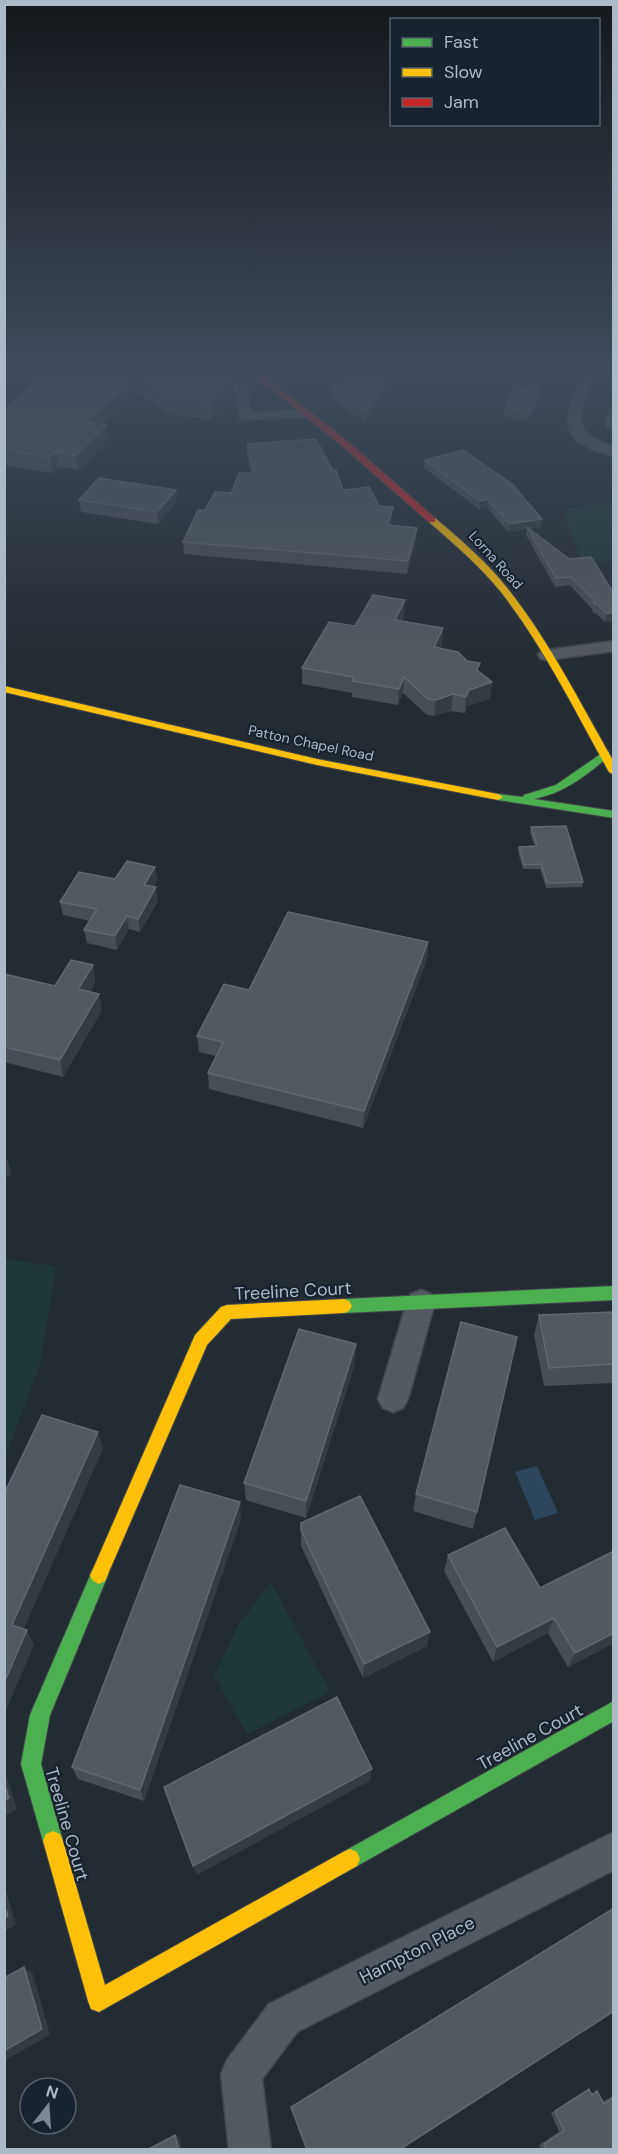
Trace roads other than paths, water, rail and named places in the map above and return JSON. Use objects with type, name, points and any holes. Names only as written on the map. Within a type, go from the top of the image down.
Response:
[{"type":"street","name":"Lorna Road","points":[[375,469],[474,555],[505,591],[547,655],[614,772]]},
{"type":"street","points":[[547,655],[614,646]]},
{"type":"street","name":"Patton Chapel Road","points":[[4,689],[317,762],[451,789],[614,815]]},
{"type":"street","points":[[510,798],[548,795],[578,780],[605,754]]},
{"type":"street","name":"Treeline Court","points":[[614,1293],[227,1312],[201,1340],[40,1715],[32,1764],[99,2001],[614,1710]]},
{"type":"street","points":[[393,1399],[421,1302]]},
{"type":"street","name":"Hampton Place","points":[[250,2150],[241,2074],[283,2018],[614,1850]]},
{"type":"water","points":[[537,1466],[558,1513],[535,1520],[515,1472]]}]
